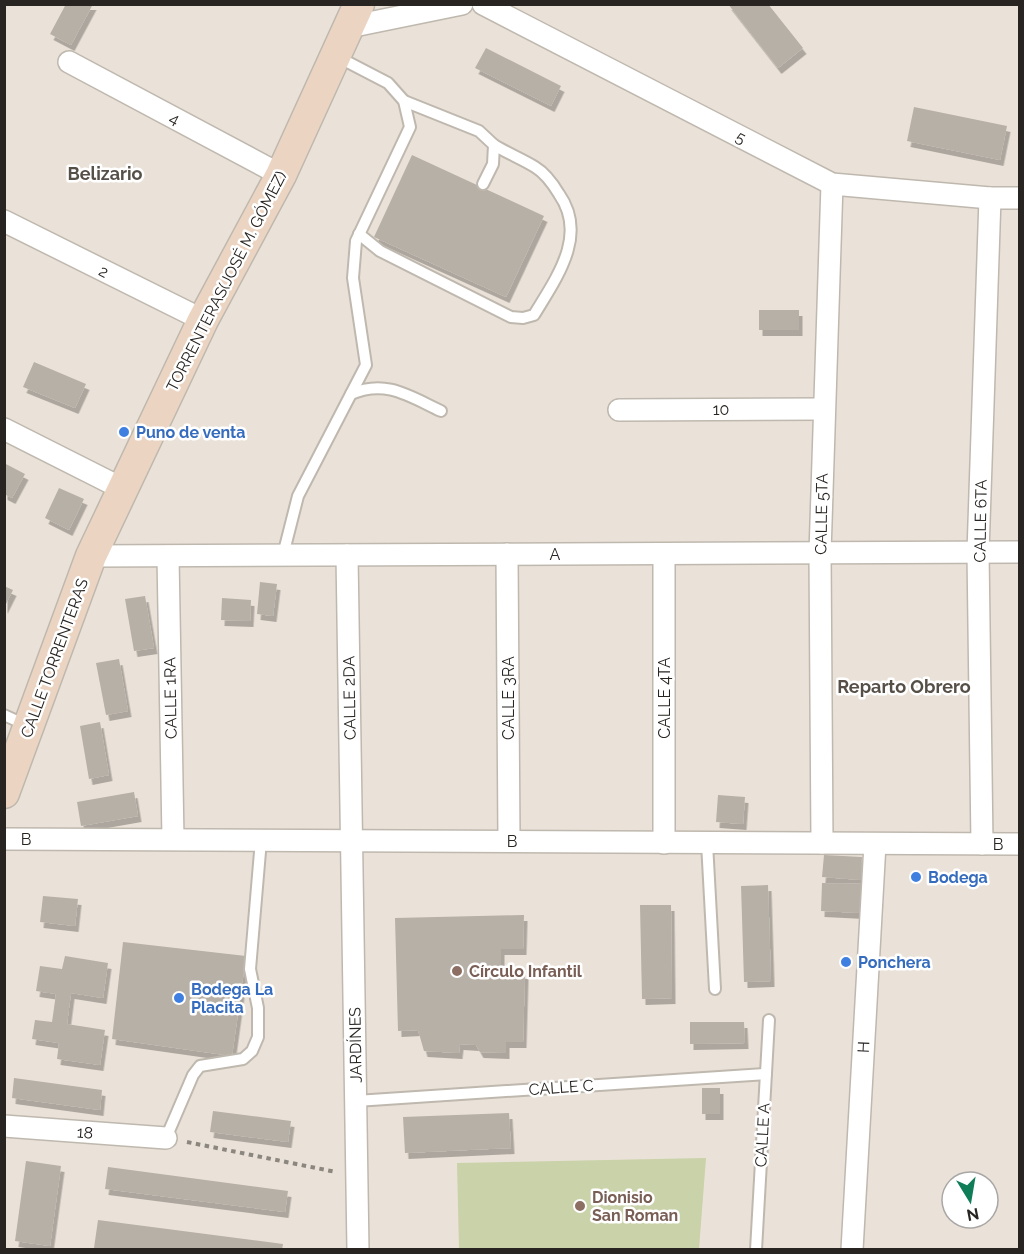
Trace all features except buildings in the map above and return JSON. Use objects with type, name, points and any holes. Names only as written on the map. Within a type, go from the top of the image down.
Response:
[{"type":"street","points":[[354,16],[462,4]]},
{"type":"street","name":"5","points":[[483,4],[832,184],[990,198],[1020,198]]},
{"type":"street","name":"TORRENTERAS(JOSÉ M. GÓMEZ)","points":[[91,556],[203,320],[281,175],[354,16]]},
{"type":"street","name":"4","points":[[69,62],[281,175]]},
{"type":"street","name":"CALLE 5TA","points":[[822,843],[820,553],[832,184]]},
{"type":"street","name":"CALLE 6TA","points":[[982,844],[978,552],[990,198]]},
{"type":"street","name":"2","points":[[4,221],[203,320]]},
{"type":"street","name":"10","points":[[619,410],[823,409]]},
{"type":"street","points":[[4,429],[123,489]]},
{"type":"street","name":"A","points":[[91,556],[1020,552]]},
{"type":"street","name":"CALLE 3RA","points":[[507,554],[508,841]]},
{"type":"street","name":"CALLE 4TA","points":[[664,554],[664,843]]},
{"type":"street","name":"CALLE 2DA","points":[[347,555],[351,841]]},
{"type":"street","name":"CALLE TORRENTERAS","points":[[4,794],[17,721],[91,556]]},
{"type":"street","name":"CALLE 1RA","points":[[168,556],[173,839]]},
{"type":"street","name":"B","points":[[4,838],[1020,844]]},
{"type":"street","name":"JARDÍNES","points":[[351,841],[358,1250]]},
{"type":"street","name":"H","points":[[852,1250],[875,844]]},
{"type":"street","name":"18","points":[[4,1126],[166,1138]]},
{"type":"lane","points":[[283,555],[298,496],[366,365],[353,278],[359,234],[410,127],[404,101],[388,82],[336,56]]},
{"type":"lane","points":[[359,234],[380,251],[511,317],[523,318],[534,315],[571,247],[572,222],[566,203],[554,185],[535,167],[495,145],[479,131],[404,101]]},
{"type":"lane","points":[[483,184],[493,164],[495,145]]},
{"type":"lane","points":[[351,394],[365,388],[380,386],[441,411]]},
{"type":"lane","points":[[166,1138],[193,1075],[200,1066],[243,1059],[252,1051],[258,1036],[258,1008],[250,969],[261,840]]},
{"type":"lane","points":[[707,843],[715,989]]},
{"type":"lane","name":"CALLE A","points":[[756,1250],[769,1020]]},
{"type":"lane","name":"CALLE C","points":[[356,1101],[766,1074]]},
{"type":"path","points":[[166,1138],[357,1177]]},
{"type":"green space","name":"Dionisio San Roman","points":[[706,1158],[699,1249],[459,1249],[457,1163]]},
{"type":"place","name":"Puno de venta","points":[[124,432]]},
{"type":"place","name":"Bodega","points":[[916,877]]},
{"type":"place","name":"Ponchera","points":[[846,962]]},
{"type":"place","name":"Círculo Infantil","points":[[457,971]]},
{"type":"place","name":"Bodega La Placita","points":[[179,998]]},
{"type":"place","name":"Dionisio San Roman","points":[[580,1206]]},
{"type":"district","name":"Belizario","points":[[105,174]]},
{"type":"district","name":"Reparto Obrero","points":[[904,687]]}]
